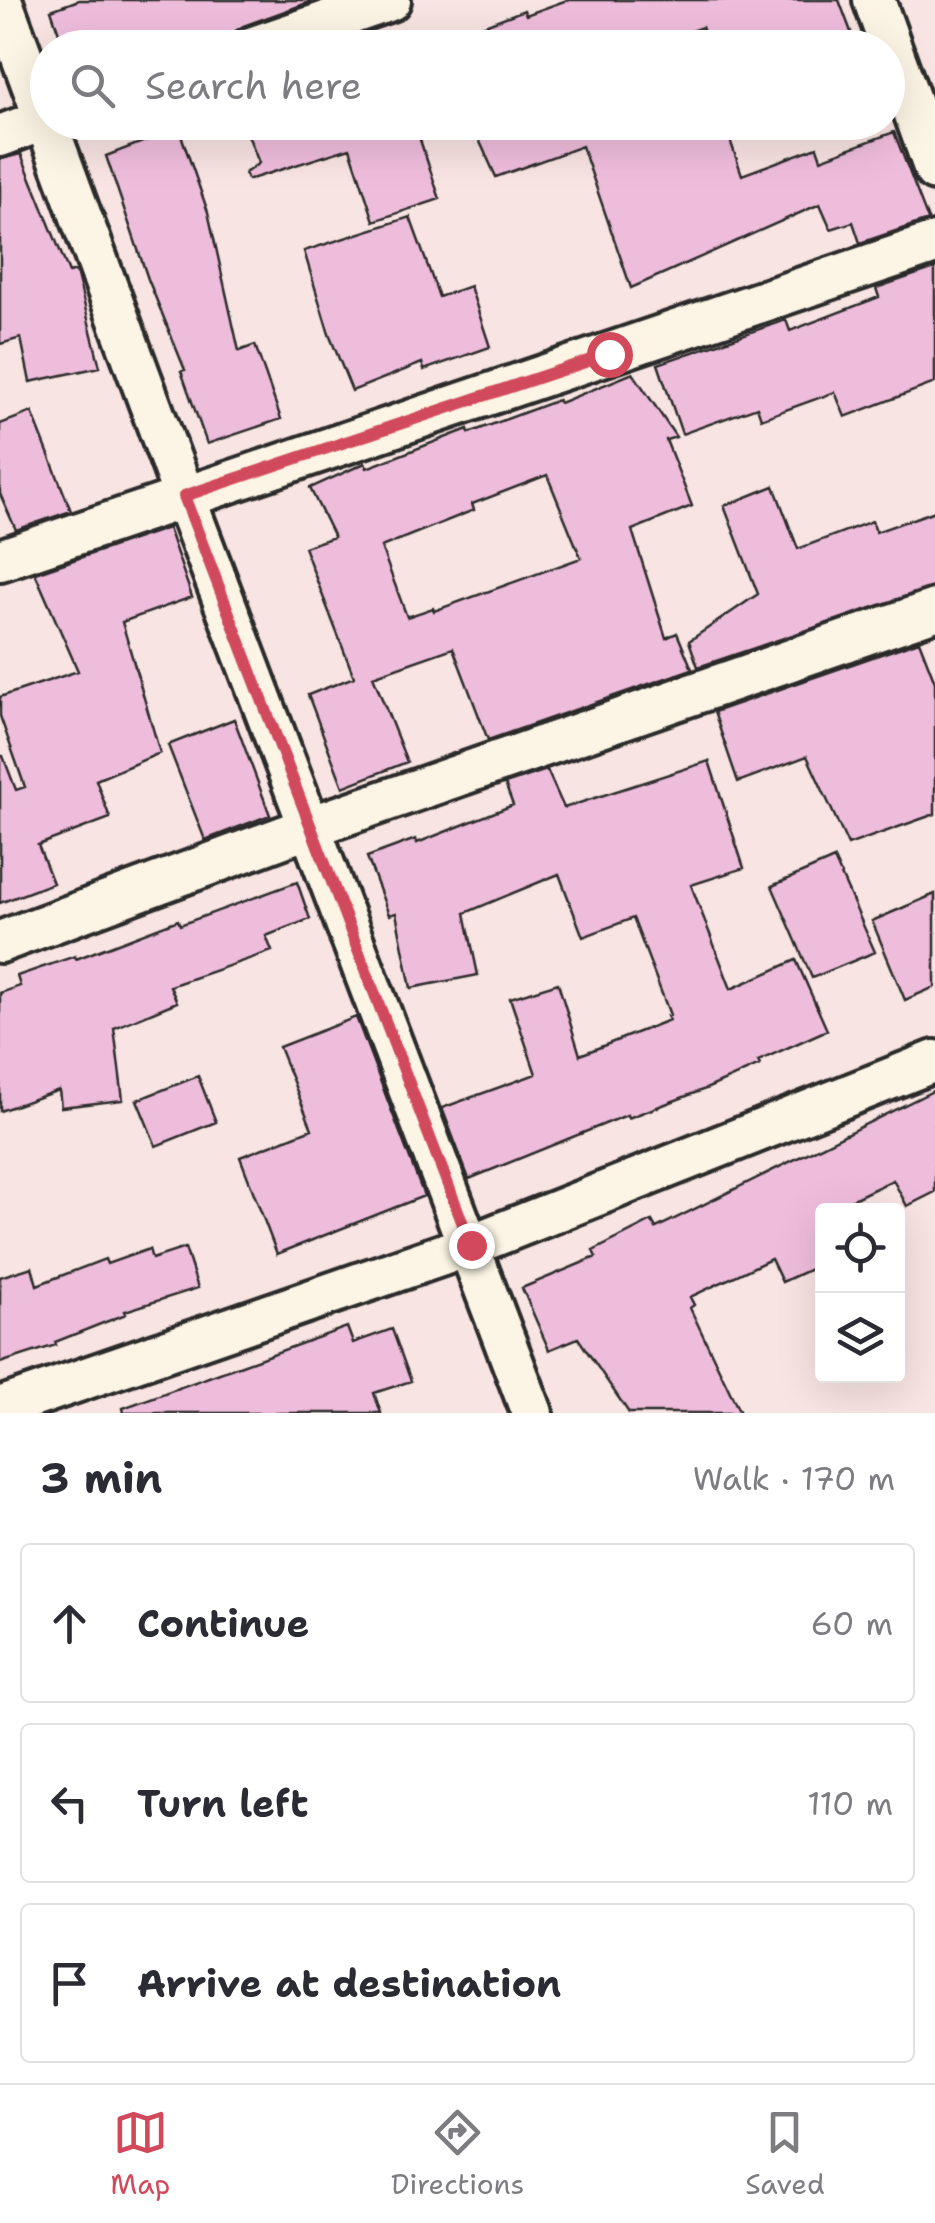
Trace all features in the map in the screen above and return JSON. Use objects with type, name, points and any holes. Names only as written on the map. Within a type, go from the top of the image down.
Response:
[{"type":"street","points":[[1,0],[30,76]]},
{"type":"street","points":[[303,30],[390,0]]},
{"type":"street","points":[[874,0],[885,30]]},
{"type":"street","points":[[905,86],[935,170]]},
{"type":"street","points":[[0,136],[30,124]]},
{"type":"street","points":[[54,140],[184,496],[532,1413]]},
{"type":"street","points":[[0,560],[935,243]]},
{"type":"street","points":[[0,942],[310,827],[935,610]]},
{"type":"street","points":[[0,1408],[471,1245],[935,1061]]},
{"type":"building","points":[[79,0],[310,0],[238,30],[58,30],[51,10]]},
{"type":"building","points":[[567,0],[839,0],[850,30],[472,30],[524,10],[526,15]]},
{"type":"building","points":[[148,140],[183,140],[208,212],[239,351],[255,345],[281,419],[207,444],[181,371],[185,370],[148,279],[106,156]]},
{"type":"building","points":[[250,140],[420,140],[440,199],[374,221],[350,148],[248,180],[245,173],[259,163]]},
{"type":"building","points":[[479,140],[730,140],[742,175],[817,147],[821,159],[872,140],[897,140],[928,220],[860,243],[853,222],[831,229],[820,204],[631,288],[582,146],[496,177]]},
{"type":"building","points":[[21,154],[69,273],[76,271],[100,367],[30,382],[21,338],[0,344],[0,159]]},
{"type":"building","points":[[410,217],[439,297],[470,286],[490,347],[424,370],[422,363],[352,391],[329,334],[304,251]]},
{"type":"building","points":[[935,268],[935,383],[845,417],[835,392],[761,419],[757,407],[682,434],[658,364],[786,320],[790,331],[879,297],[876,288]]},
{"type":"building","points":[[633,373],[676,437],[666,440],[692,506],[632,530],[666,638],[677,633],[692,669],[488,740],[453,648],[373,676],[407,762],[343,787],[308,695],[354,677],[304,547],[334,537],[310,488],[365,463],[367,468],[468,429],[469,433],[558,400],[560,403]],"holes":[[[547,475],[581,558],[407,617],[381,547],[474,510],[472,504]]]},
{"type":"building","points":[[32,412],[71,511],[16,530],[0,494],[0,424]]},
{"type":"building","points":[[774,486],[798,549],[872,521],[876,532],[935,511],[935,587],[698,667],[689,641],[758,594],[724,506]]},
{"type":"building","points":[[168,528],[192,597],[122,622],[160,753],[96,780],[110,818],[38,845],[53,883],[0,903],[0,756],[16,790],[25,787],[0,716],[0,697],[78,671],[35,573]]},
{"type":"building","points":[[919,641],[935,682],[935,814],[848,845],[807,756],[738,782],[714,712]]},
{"type":"building","points":[[234,719],[270,815],[205,840],[168,745]]},
{"type":"building","points":[[709,761],[744,868],[691,885],[731,989],[796,960],[827,1030],[708,1088],[628,1118],[627,1115],[469,1179],[442,1108],[536,1074],[510,998],[558,983],[580,1055],[669,1020],[670,1015],[633,918],[583,937],[559,874],[465,913],[478,975],[411,988],[396,913],[389,915],[367,857],[416,839],[417,843],[513,805],[505,784],[547,770],[564,808]]},
{"type":"building","points":[[834,859],[875,952],[812,978],[772,886]]},
{"type":"building","points":[[297,882],[310,919],[266,936],[272,951],[170,986],[177,1002],[114,1028],[123,1100],[61,1107],[59,1090],[0,1111],[0,993],[20,986],[17,976],[75,956],[76,959],[178,920],[180,925]]},
{"type":"building","points":[[935,894],[935,987],[905,1000],[872,921]]},
{"type":"building","points":[[356,1017],[424,1196],[277,1254],[240,1157],[312,1129],[279,1047]]},
{"type":"building","points":[[198,1076],[216,1122],[156,1146],[137,1100]]},
{"type":"building","points":[[935,1090],[935,1192],[907,1206],[893,1180],[845,1203],[815,1203],[815,1267],[782,1282],[771,1259],[690,1297],[694,1305],[690,1308],[740,1413],[629,1413],[578,1338],[549,1350],[522,1288],[596,1257],[593,1251],[652,1221],[656,1228]]},
{"type":"building","points":[[185,1248],[198,1288],[125,1311],[126,1314],[55,1342],[56,1345],[0,1363],[0,1277],[32,1267],[37,1285],[105,1259],[107,1264],[149,1249],[152,1259]]},
{"type":"building","points":[[347,1327],[353,1343],[392,1329],[411,1381],[374,1393],[381,1413],[124,1413],[123,1408]]},
{"type":"route","points":[[471,1245],[184,496],[609,354]]}]
